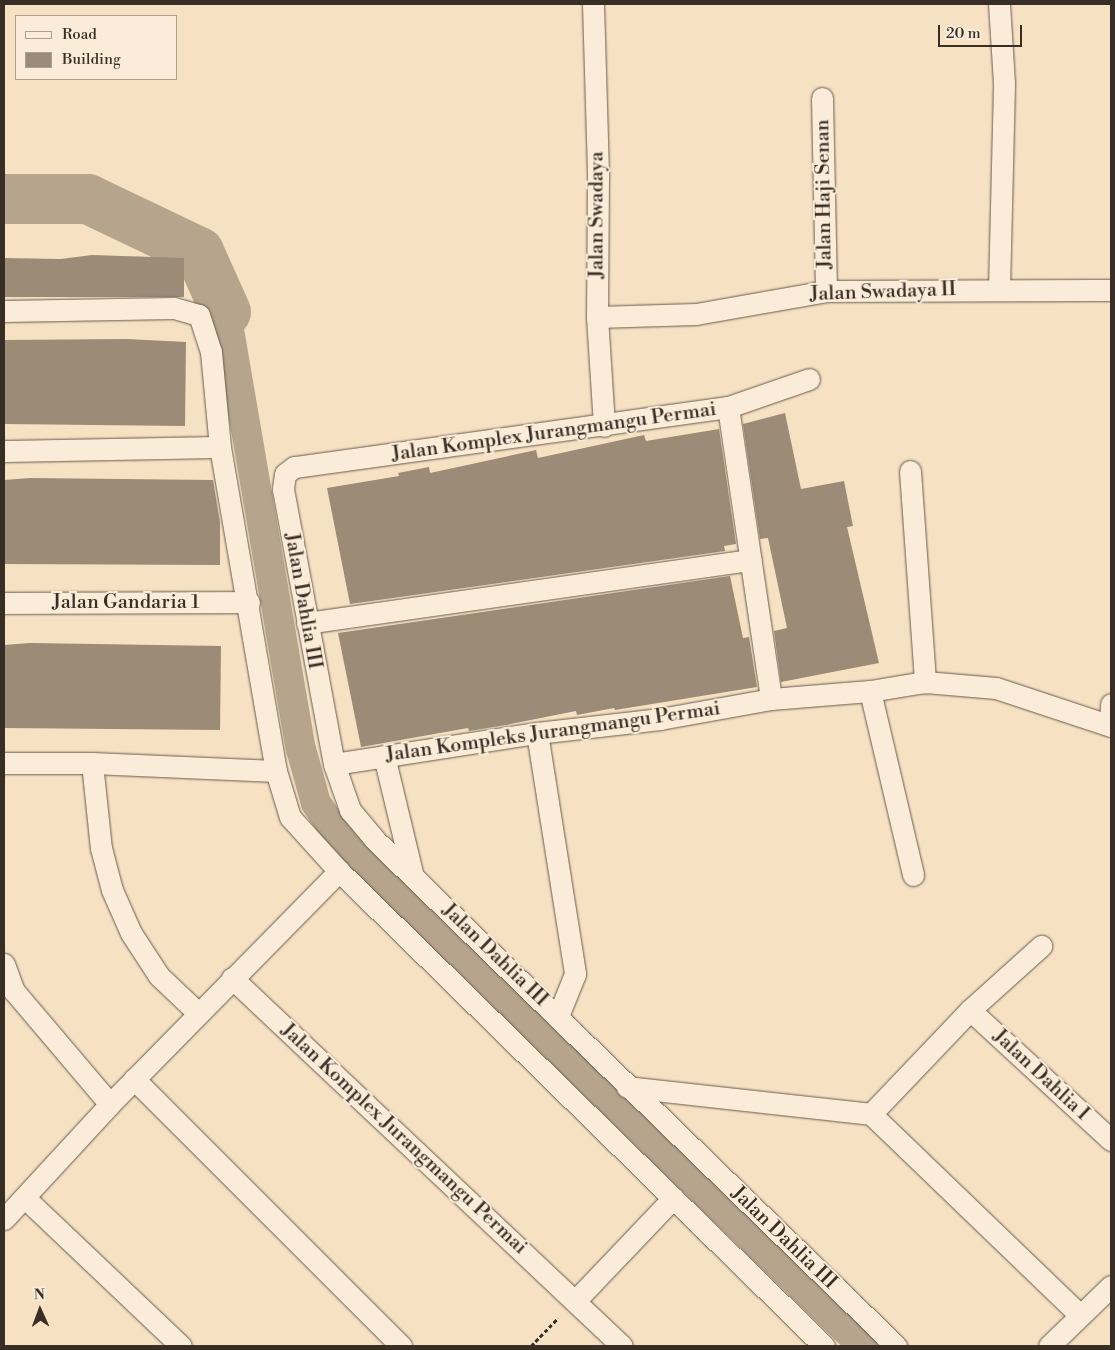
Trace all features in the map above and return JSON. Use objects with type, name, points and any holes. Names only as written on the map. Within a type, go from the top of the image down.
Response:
[{"type":"street","name":"Jalan Swadaya","points":[[593,4],[598,176],[597,317],[604,426]]},
{"type":"street","points":[[998,288],[1004,83],[999,4]]},
{"type":"street","name":"Jalan Haji Senan","points":[[822,98],[826,291]]},
{"type":"street","name":"Jalan Swadaya II","points":[[597,317],[696,314],[826,291],[998,288],[1111,290]]},
{"type":"street","points":[[4,310],[174,308],[190,311],[203,322],[211,352],[220,447],[249,602],[276,771],[290,817],[339,871],[824,1346]]},
{"type":"street","name":"Jalan Komplex Jurangmangu Permai","points":[[294,468],[604,426],[728,407],[809,379]]},
{"type":"street","points":[[728,407],[771,699],[870,690],[925,682],[996,688],[1110,726],[1111,704]]},
{"type":"street","points":[[4,452],[220,447]]},
{"type":"street","name":"Jalan Dahlia III","points":[[294,468],[285,474],[282,489],[334,764],[350,810],[413,877],[558,1016],[627,1087],[896,1346]]},
{"type":"street","points":[[910,471],[925,682]]},
{"type":"street","points":[[307,623],[751,560]]},
{"type":"street","name":"Jalan Gandaria 1","points":[[4,603],[249,602]]},
{"type":"street","points":[[870,690],[913,876]]},
{"type":"street","name":"Jalan Kompleks Jurangmangu Permai","points":[[334,764],[537,733],[660,719],[771,699]]},
{"type":"street","points":[[537,733],[575,974],[558,1016]]},
{"type":"street","points":[[384,756],[413,877]]},
{"type":"street","points":[[4,763],[92,763],[276,771]]},
{"type":"street","points":[[92,763],[101,848],[112,890],[131,933],[159,976],[198,1013]]},
{"type":"street","points":[[4,1219],[134,1079],[339,871]]},
{"type":"street","points":[[872,1114],[970,1010],[1041,946]]},
{"type":"street","points":[[4,964],[9,997],[110,1104]]},
{"type":"street","name":"Jalan Komplex Jurangmangu Permai","points":[[232,978],[576,1300],[622,1346]]},
{"type":"street","name":"Jalan Dahlia I","points":[[970,1010],[1111,1140]]},
{"type":"street","points":[[134,1079],[401,1346]]},
{"type":"street","points":[[627,1087],[872,1114],[1080,1315]]},
{"type":"street","points":[[25,1198],[181,1346]]},
{"type":"street","points":[[576,1300],[674,1198]]},
{"type":"street","points":[[1049,1346],[1111,1286]]},
{"type":"path","points":[[531,1346],[576,1300]]},
{"type":"building","points":[[92,255],[184,258],[184,297],[4,297],[4,258],[61,259]]},
{"type":"building","points":[[127,339],[186,342],[185,426],[4,424],[4,340]]},
{"type":"building","points":[[785,413],[801,489],[844,481],[853,526],[847,527],[879,663],[781,682],[774,631],[787,628],[768,538],[760,539],[743,424]]},
{"type":"building","points":[[719,429],[736,544],[724,546],[725,551],[350,604],[327,488],[399,476],[398,473],[429,467],[430,473],[536,450],[538,458],[644,435],[646,441]]},
{"type":"building","points":[[30,478],[213,480],[220,522],[220,565],[4,564],[4,480]]},
{"type":"building","points":[[730,576],[743,638],[749,637],[757,687],[615,710],[614,708],[577,715],[576,711],[506,725],[469,731],[468,728],[361,747],[338,633]]},
{"type":"building","points":[[30,643],[221,646],[220,730],[4,728],[4,645]]},
{"type":"waterway","points":[[4,199],[88,199],[199,252],[226,312]]},
{"type":"waterway","points":[[226,312],[301,749],[316,803],[340,838],[863,1346]]}]
